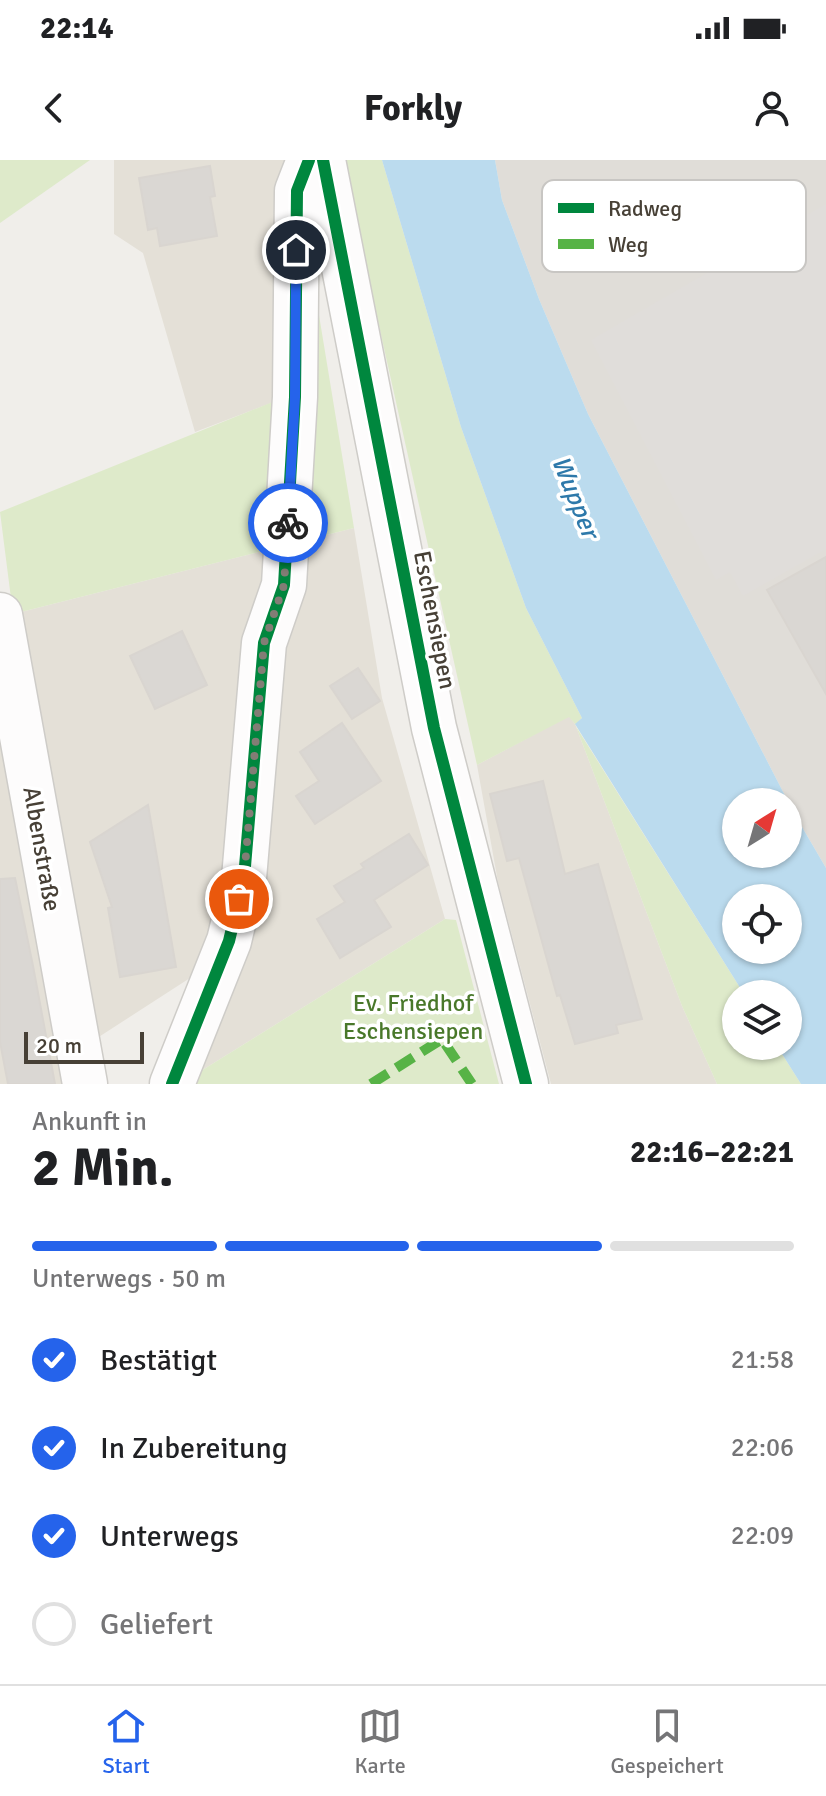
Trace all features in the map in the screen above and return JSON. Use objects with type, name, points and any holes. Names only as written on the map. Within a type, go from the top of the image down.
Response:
[{"type":"street","points":[[172,1084],[229,941],[244,878],[264,643],[284,585],[295,397],[297,191],[309,160]]},
{"type":"street","name":"Eschensiepen","points":[[323,160],[434,728],[526,1084]]},
{"type":"street","name":"Albenstraße","points":[[0,615],[85,1084]]},
{"type":"shaded area","points":[[114,160],[284,160],[284,398],[195,432],[143,253],[114,234]]},
{"type":"shaded area","points":[[495,160],[826,160],[826,868],[802,827],[802,788],[781,788],[588,414],[539,299],[502,200]]},
{"type":"shaded area","points":[[826,204],[826,549],[743,596],[730,572],[716,580],[591,340],[708,272],[806,272],[806,216]]},
{"type":"shaded area","points":[[354,528],[382,698],[445,919],[196,1074],[241,945],[91,1042],[13,614]]},
{"type":"shaded area","points":[[0,702],[71,1084],[0,1084]]},
{"type":"shaded area","points":[[569,716],[575,724],[682,1006],[717,1084],[551,1084],[498,882],[477,765]]},
{"type":"green space","points":[[0,160],[90,160],[0,223]]},
{"type":"green space","points":[[342,160],[382,160],[461,427],[526,608],[582,718],[575,725],[569,717],[477,765]]},
{"type":"green space","points":[[306,236],[354,528],[13,614],[0,512],[307,388]]},
{"type":"green space","points":[[576,727],[722,959],[722,964],[725,964],[735,980],[722,980],[722,1060],[786,1060],[801,1084],[717,1084],[682,1006]]},
{"type":"green space","name":"Ev. Friedhof Eschensiepen","points":[[445,919],[456,920],[499,1084],[190,1084],[196,1074]]},
{"type":"water","name":"Wupper","points":[[382,160],[495,160],[502,200],[539,299],[588,414],[781,788],[722,788],[722,868],[802,868],[802,827],[826,868],[826,1084],[801,1084],[786,1060],[802,1060],[802,980],[735,980],[725,964],[802,964],[802,884],[722,884],[722,959],[575,724],[582,718],[526,608],[461,427]]},
{"type":"building","points":[[210,166],[215,196],[210,197],[217,236],[160,246],[157,228],[148,230],[139,178]]},
{"type":"building","points":[[826,557],[826,694],[767,590]]},
{"type":"building","points":[[182,631],[207,685],[155,709],[130,656]]},
{"type":"building","points":[[358,668],[380,701],[352,719],[330,686]]},
{"type":"building","points":[[342,723],[381,781],[315,824],[296,796],[319,781],[300,752]]},
{"type":"building","points":[[543,781],[565,874],[598,864],[642,1019],[616,1025],[618,1033],[575,1044],[560,995],[557,996],[519,858],[507,861],[490,794]]},
{"type":"building","points":[[148,805],[176,967],[120,977],[108,908],[112,907],[90,842]]},
{"type":"building","points":[[409,834],[428,865],[374,900],[391,927],[340,958],[317,919],[345,902],[334,886],[364,868],[361,864]]},
{"type":"building","points":[[15,878],[55,1084],[8,1084],[0,1042],[0,879]]},
{"type":"marked path","points":[[371,1084],[442,1039],[472,1084]]},
{"type":"cycle path","points":[[172,1084],[229,941],[244,878],[264,643],[284,585],[295,397],[297,191],[309,160]]},
{"type":"cycle path","points":[[323,160],[434,728],[526,1084]]},
{"type":"way so far","points":[[239,899],[244,878],[264,643],[284,585],[288,523]]},
{"type":"route","points":[[288,523],[295,397],[296,250]]}]
